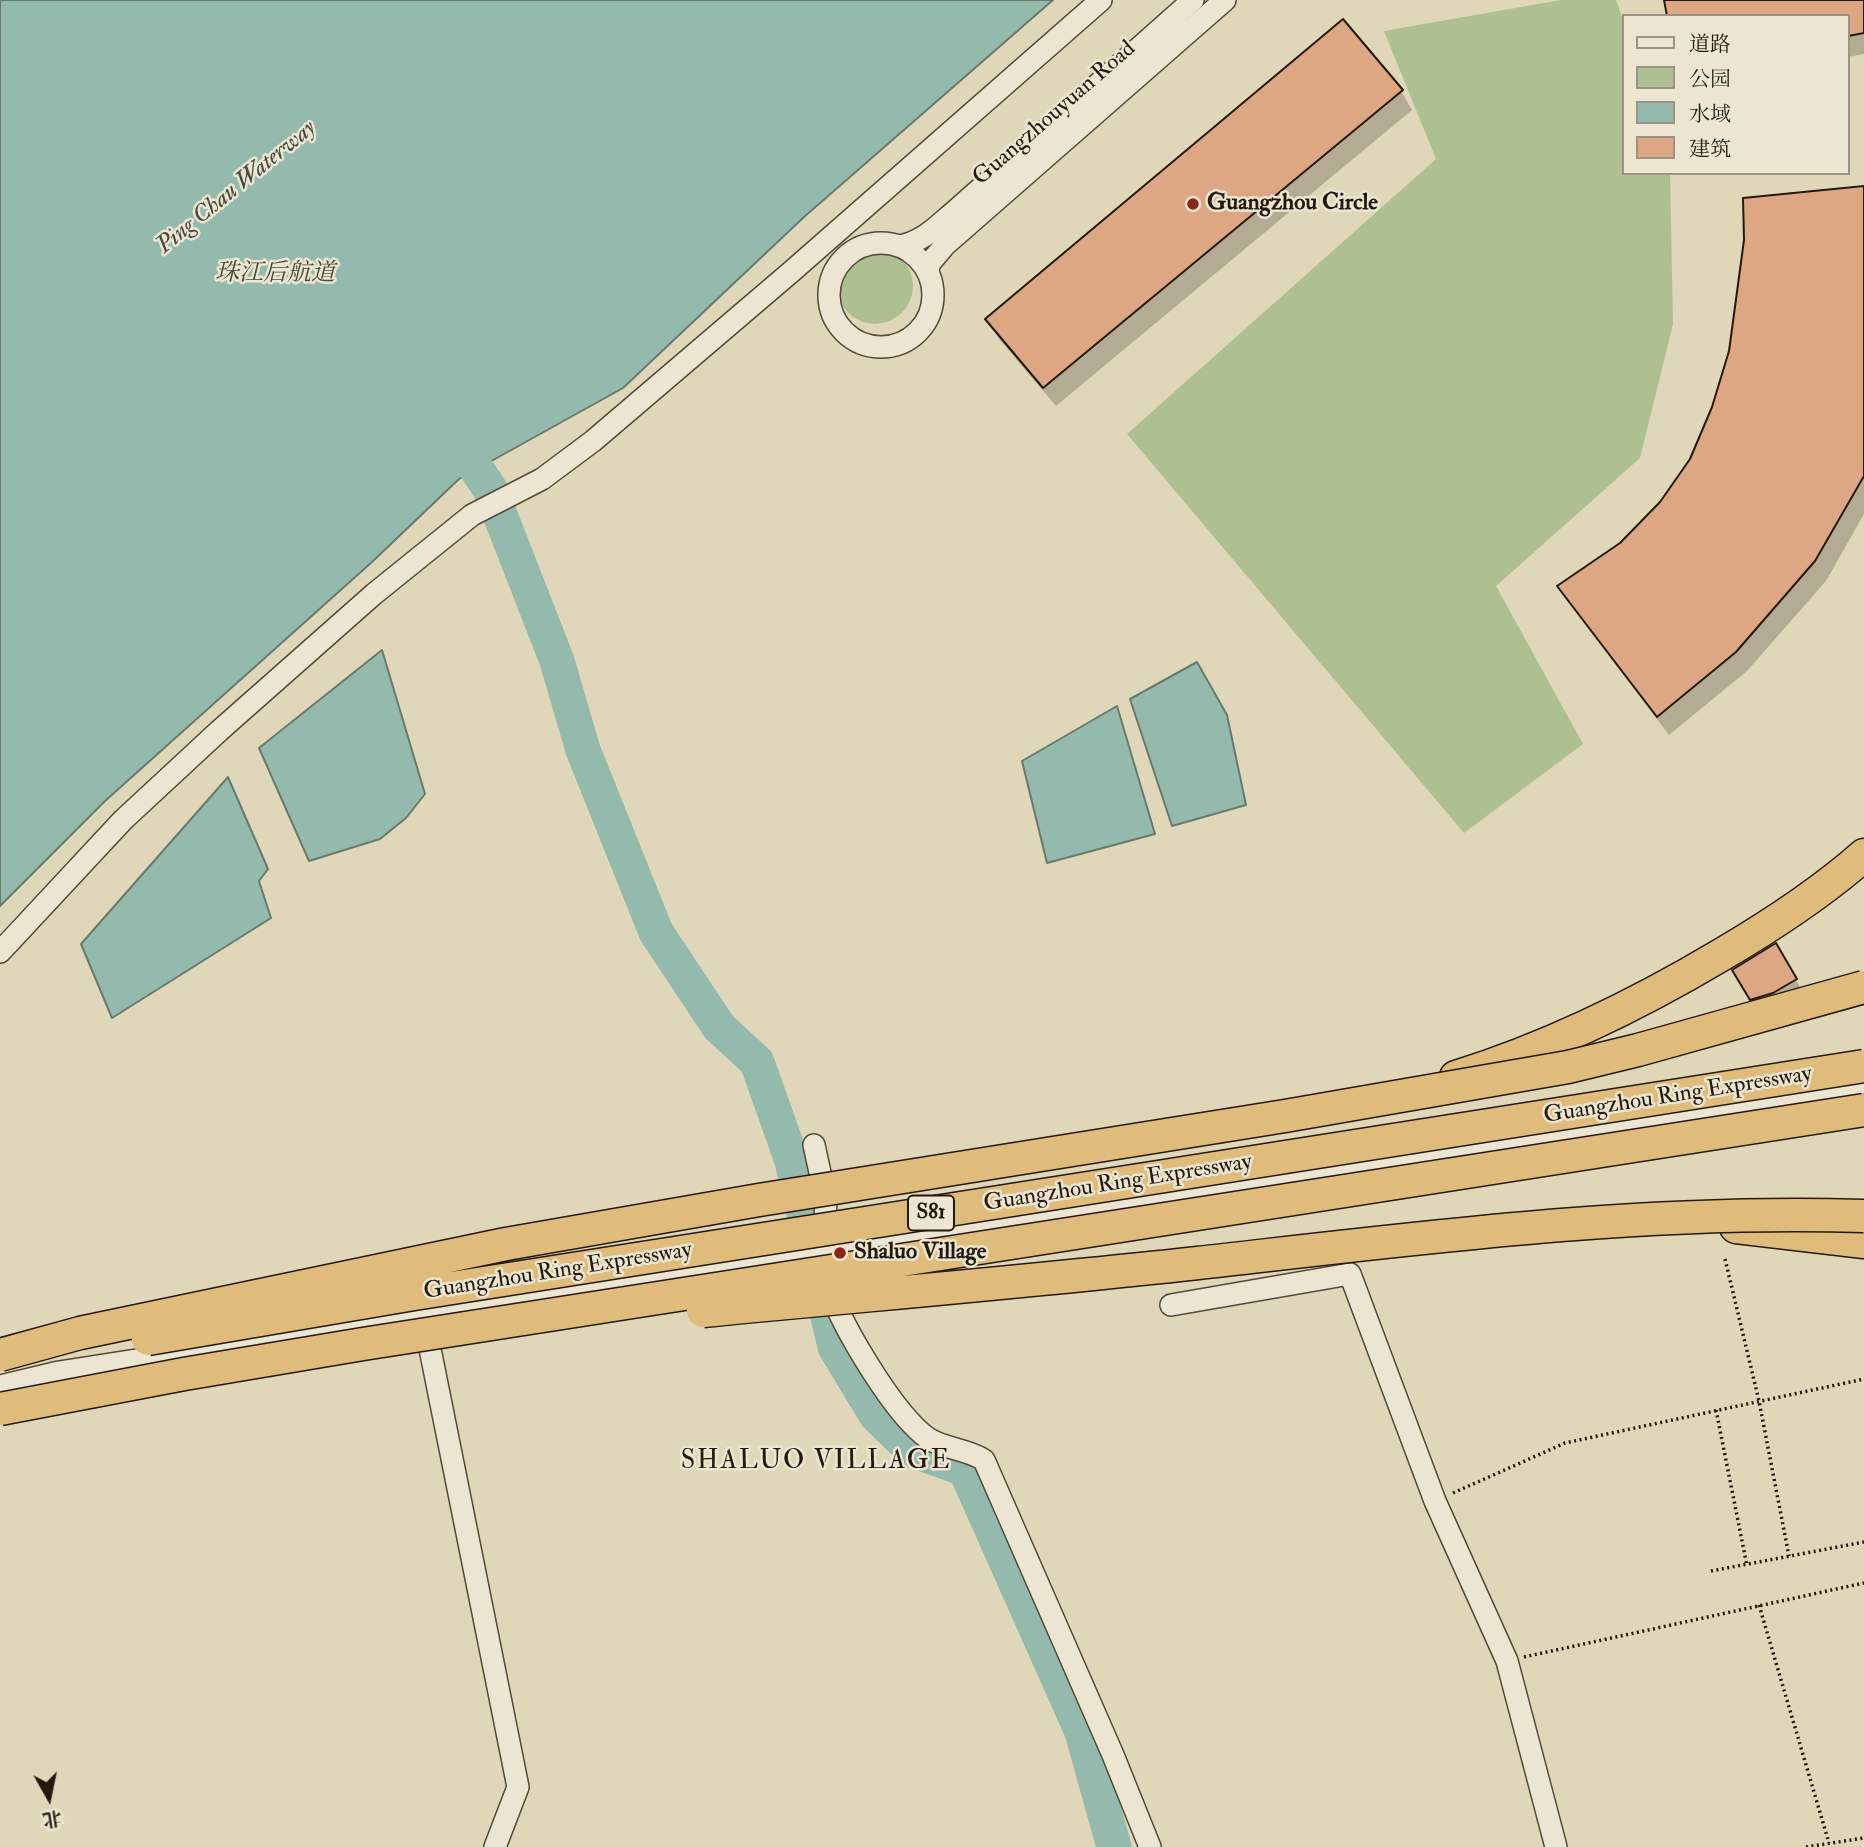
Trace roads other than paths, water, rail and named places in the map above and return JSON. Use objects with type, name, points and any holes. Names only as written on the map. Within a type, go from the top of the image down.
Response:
[{"type":"highway","points":[[1285,1116],[1357,1103],[1428,1085],[1491,1065],[1606,1018],[1673,984],[1778,922],[1864,855]]},
{"type":"highway","points":[[0,1355],[80,1333],[506,1244],[1567,1068],[1864,987]]},
{"type":"highway","name":"Guangzhou Ring Expressway","points":[[0,1367],[414,1294],[1864,1066]]},
{"type":"highway","name":"Guangzhou Ring Expressway","points":[[0,1409],[363,1344],[1864,1110]]},
{"type":"highway","points":[[363,1344],[1109,1273],[1326,1248],[1639,1218],[1746,1214],[1864,1216]]},
{"type":"highway","points":[[1326,1248],[1538,1230],[1657,1225],[1747,1228],[1864,1242]]},
{"type":"street","points":[[0,952],[123,820],[374,594],[472,515],[542,479],[593,441],[821,246],[1101,0]]},
{"type":"street","name":"Guangzhouyuan Road","points":[[899,246],[923,237],[955,211],[1193,0]]},
{"type":"street","name":"Guangzhouyuan Road","points":[[928,273],[929,264],[945,245],[1225,0]]},
{"type":"street","points":[[882,243],[899,246],[914,254],[928,273],[932,283],[933,300],[928,317],[918,331],[905,341],[888,347],[871,346],[855,340],[841,330],[832,315],[828,298],[830,281],[837,265],[849,253],[865,245],[882,243]]},
{"type":"street","points":[[821,246],[837,265]]},
{"type":"street","points":[[0,1386],[59,1372],[1394,1164],[1864,1083]]},
{"type":"street","points":[[814,1145],[826,1200],[823,1254],[829,1289],[841,1318],[895,1403],[916,1428],[931,1440],[972,1452],[984,1460],[1150,1847]]},
{"type":"street","points":[[1171,1305],[1350,1274],[1434,1501],[1507,1661],[1556,1847]]},
{"type":"street","points":[[423,1316],[518,1787],[495,1847]]},
{"type":"water","name":"珠江后航道","points":[[0,0],[1053,0],[804,217],[623,388],[459,479],[372,562],[105,801],[0,906]]},
{"type":"water","points":[[382,650],[425,794],[406,818],[380,839],[309,861],[259,748]]},
{"type":"water","points":[[1197,662],[1227,715],[1246,805],[1172,826],[1130,699]]},
{"type":"water","points":[[1117,706],[1155,834],[1047,863],[1022,761]]},
{"type":"water","points":[[228,777],[268,869],[259,881],[271,918],[112,1018],[81,944]]},
{"type":"waterway","points":[[450,430],[490,489],[557,661],[583,750],[656,932],[719,1027],[757,1062],[792,1161],[835,1347],[876,1415],[912,1450],[965,1469],[1082,1732],[1114,1847]]},
{"type":"place","name":"Guangzhou Circle","points":[[1193,204]]},
{"type":"place","name":"Shaluo Village","points":[[840,1253]]},
{"type":"district","name":"SHALUO VILLAGE","points":[[816,1462]]},
{"type":"water label","name":"Ping Chau Waterway","points":[[237,188]]}]
